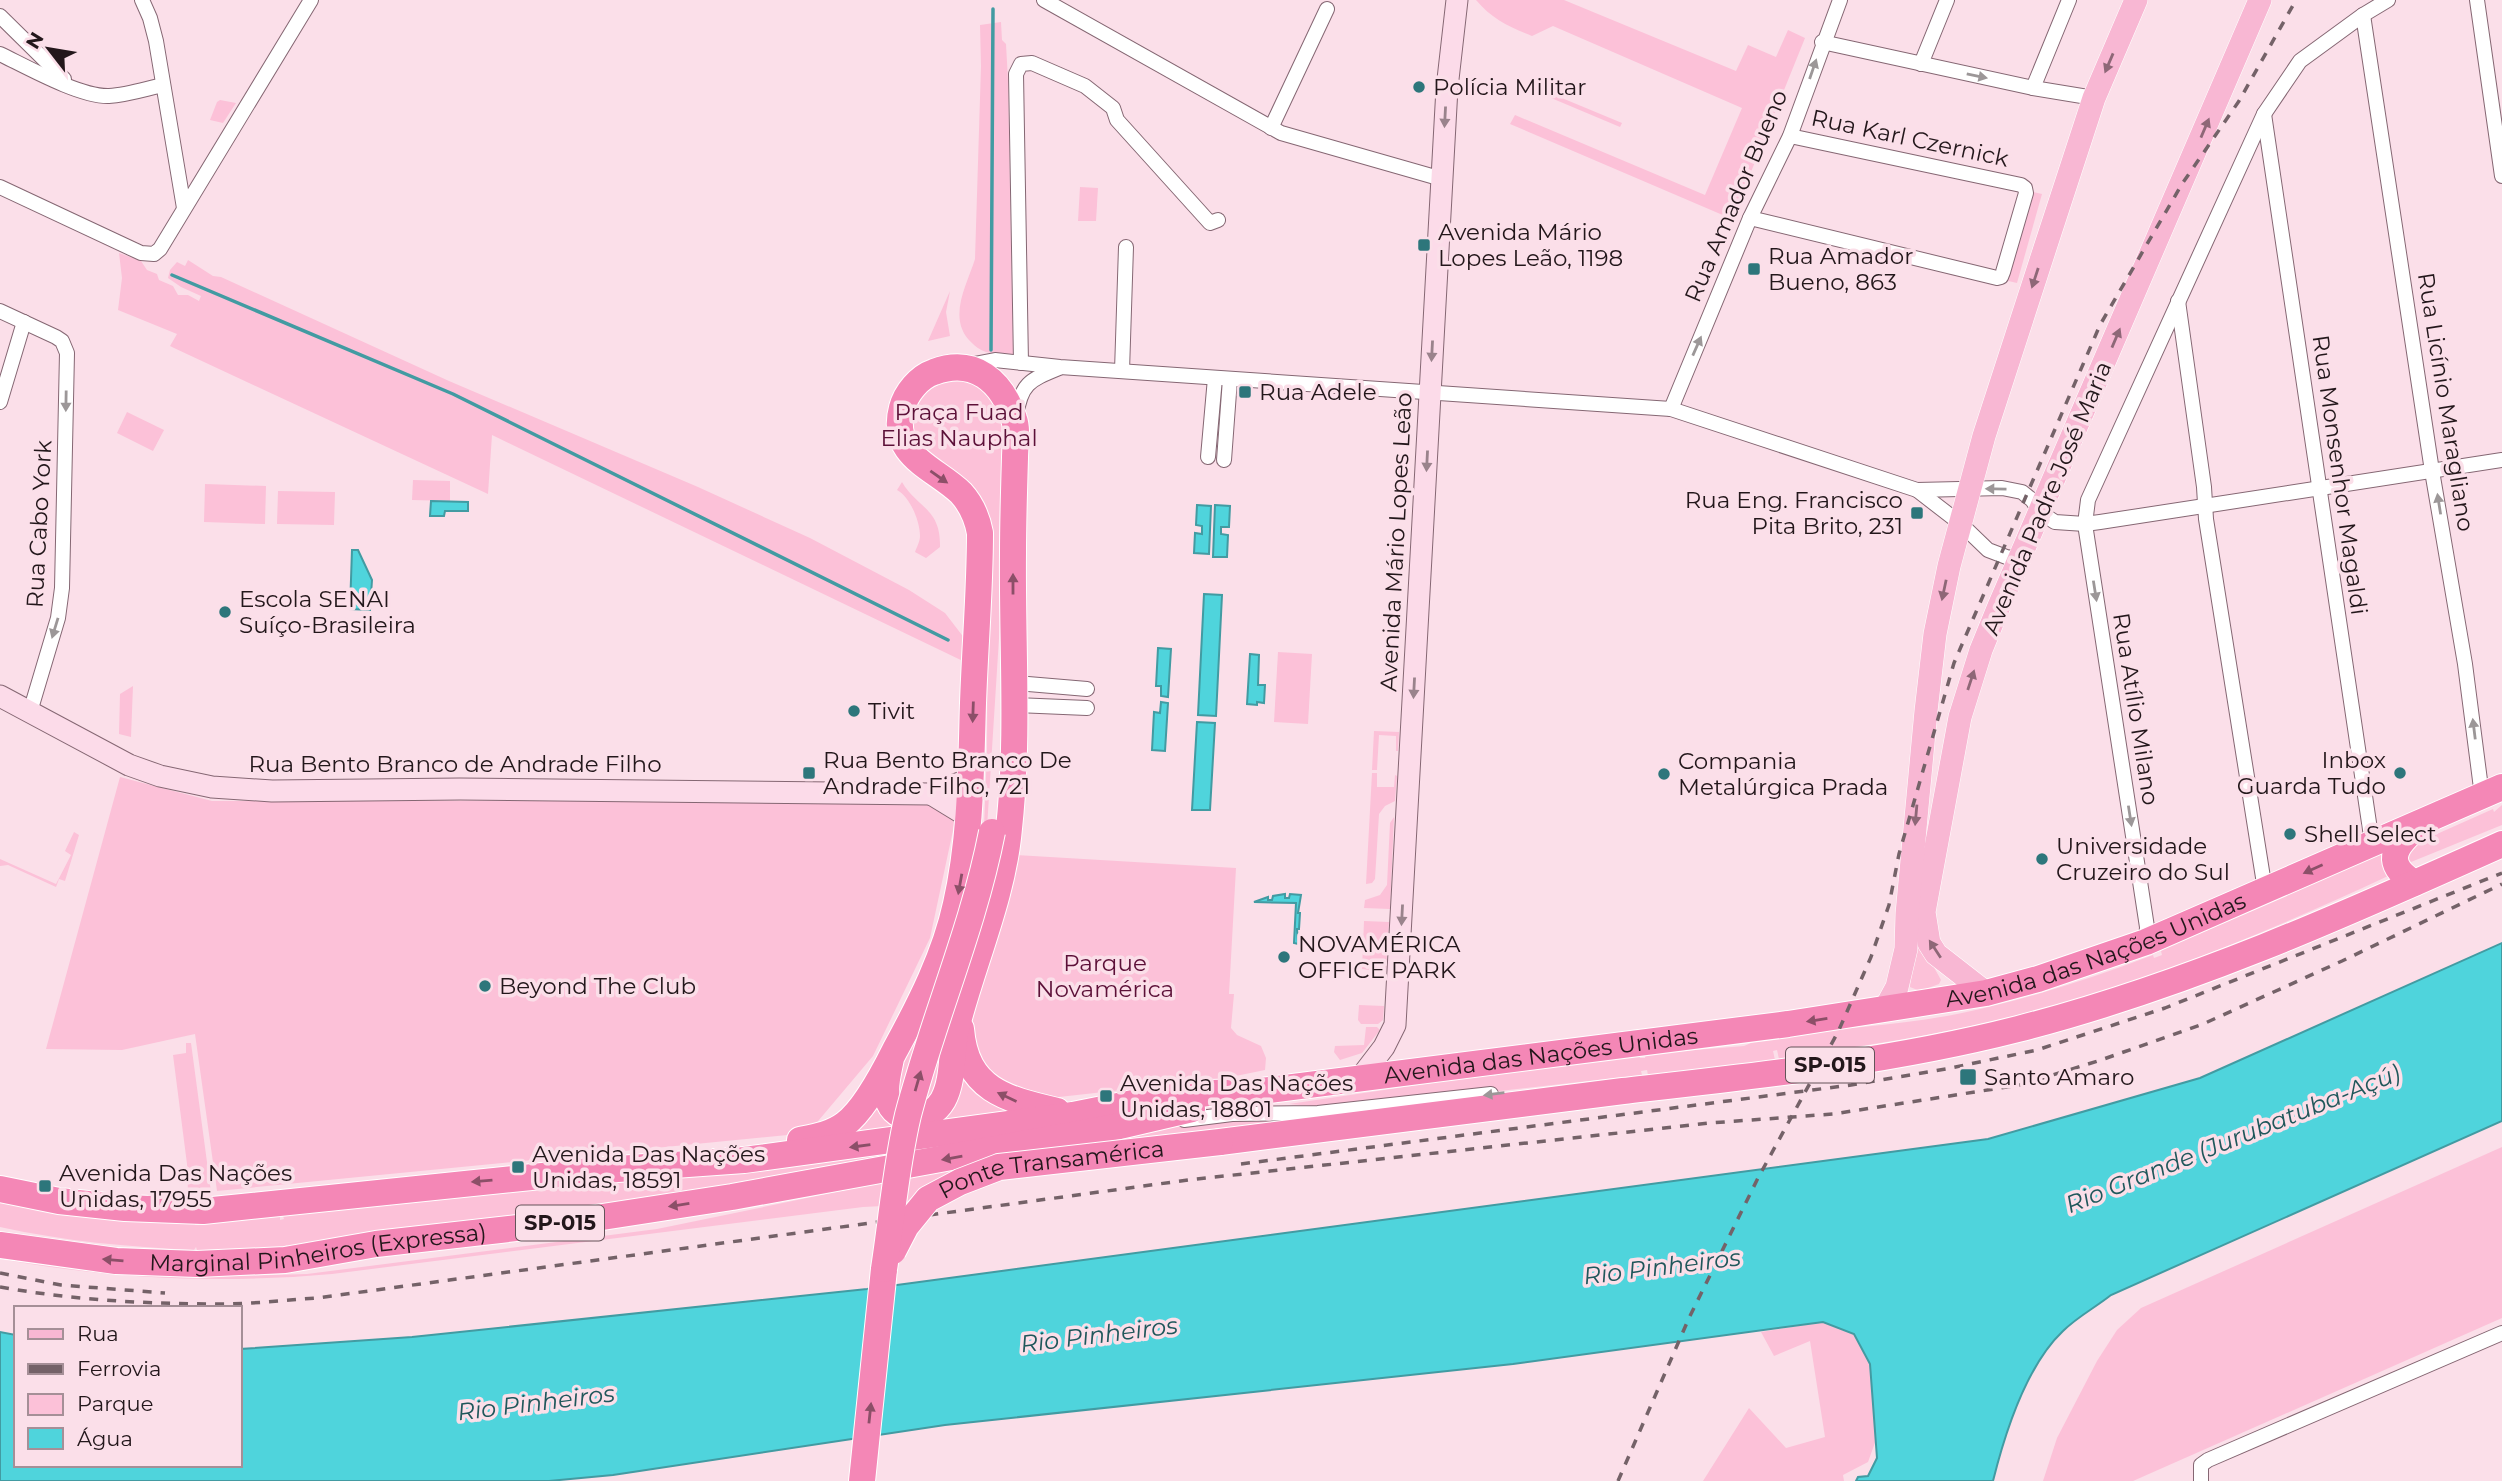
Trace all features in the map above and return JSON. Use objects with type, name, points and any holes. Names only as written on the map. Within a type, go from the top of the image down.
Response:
[{"type":"highway","points":[[648,1167],[811,1138],[834,1131],[852,1118],[891,1058],[919,1004],[944,946],[956,904],[970,779],[980,550],[978,522],[970,504],[961,493],[911,454],[905,446],[900,427],[902,408],[916,383],[933,372],[964,366],[995,384],[1005,397],[1015,422],[1015,694],[1009,830],[998,891],[953,1041],[948,1086],[941,1103],[927,1116],[911,1119],[891,1105],[886,1088],[891,1058]]},
{"type":"highway","points":[[884,1269],[907,1118],[979,892],[992,832],[998,755],[1013,652]]},
{"type":"highway","name":"Avenida das Nações Unidas","points":[[0,1189],[59,1201],[125,1208],[203,1211],[429,1186],[744,1160],[1073,1115],[1148,1100],[1208,1093],[1254,1092],[1788,1024],[1986,993],[2038,979],[2146,942],[2492,792]]},
{"type":"highway","points":[[2408,879],[2396,865],[2395,853],[2401,841],[2421,823]]},
{"type":"highway","name":"Avenida das Nações Unidas","points":[[1220,1142],[1446,1112],[1788,1072],[1943,1046],[2019,1029],[2189,978],[2408,879],[2502,844]]},
{"type":"highway","points":[[961,1011],[965,1053],[972,1071],[981,1080],[1012,1100],[1073,1115]]},
{"type":"highway","name":"Marginal Pinheiros (Expressa)","points":[[0,1245],[116,1261],[197,1264],[285,1260],[376,1244],[488,1232],[675,1206],[948,1159],[1115,1128],[1254,1092]]},
{"type":"highway","name":"Ponte Transamérica","points":[[884,1269],[906,1226],[928,1199],[960,1182],[999,1167],[1220,1142]]},
{"type":"highway","name":"SP-015","points":[[862,1481],[884,1269]]},
{"type":"main road","points":[[1885,1009],[1897,987],[1906,949],[1926,711],[1935,634],[1949,566],[2009,357],[2094,98],[2136,0]]},
{"type":"main road","name":"Avenida Padre José Maria","points":[[1986,993],[1936,954],[1928,943],[1924,912],[1959,717],[1981,650],[2260,0]]},
{"type":"main road","points":[[1926,711],[1934,722],[1941,724],[1948,724],[1959,717]]},
{"type":"street","points":[[142,0],[156,41],[184,208]]},
{"type":"street","points":[[0,187],[141,253],[154,254],[160,249],[310,0]]},
{"type":"street","points":[[1044,0],[1281,133],[1442,179]]},
{"type":"street","name":"Avenida Mário Lopes Leão","points":[[1361,1077],[1384,1048],[1395,1025],[1447,88],[1457,0]]},
{"type":"street","name":"Rua Amador Bueno","points":[[1671,409],[1750,218],[1790,136],[1822,42],[1840,0]]},
{"type":"street","points":[[1921,64],[1947,0]]},
{"type":"street","points":[[2033,88],[2069,0]]},
{"type":"street","points":[[2085,524],[2088,500],[2264,114],[2300,61],[2388,0]]},
{"type":"street","points":[[2477,0],[2502,176]]},
{"type":"street","points":[[1271,128],[1327,9]]},
{"type":"street","name":"Rua Licínio Maragliano","points":[[2363,15],[2432,471],[2465,664],[2492,792]]},
{"type":"street","points":[[0,16],[70,86]]},
{"type":"street","points":[[1822,42],[2033,88],[2094,98]]},
{"type":"street","points":[[0,54],[70,86],[108,96],[163,85]]},
{"type":"street","points":[[1021,363],[1016,74],[1021,64],[1032,63],[1085,86],[1113,108],[1116,120],[1210,223],[1218,220]]},
{"type":"street","name":"Rua Monsenhor Magaldi","points":[[2264,114],[2372,844]]},
{"type":"street","name":"Rua Karl Czernick","points":[[1750,218],[2001,277],[2026,193],[2021,185],[1790,136]]},
{"type":"street","points":[[1122,371],[1126,247]]},
{"type":"street","points":[[2178,300],[2204,487],[2204,504],[2265,890]]},
{"type":"street","points":[[0,311],[24,322],[0,402]]},
{"type":"street","name":"Rua Cabo York","points":[[24,322],[62,341],[68,353],[62,588],[58,618],[30,712]]},
{"type":"street","points":[[964,366],[995,360],[1060,367],[1671,409],[1917,490],[2002,488],[2022,492],[2041,513],[2055,522],[2085,524],[2502,460]]},
{"type":"street","points":[[1015,422],[1019,398],[1026,386],[1033,379],[1060,367]]},
{"type":"street","points":[[1208,457],[1222,378]]},
{"type":"street","points":[[1222,378],[1224,460]]},
{"type":"street","points":[[1917,490],[1961,524],[1988,551],[2009,558],[2023,554]]},
{"type":"street","name":"Rua Atílio Milano","points":[[2085,524],[2147,927],[2146,942]]},
{"type":"street","points":[[1015,694],[1087,689]]},
{"type":"street","points":[[1015,694],[1087,708]]},
{"type":"street","name":"Rua Bento Branco de Andrade Filho","points":[[0,696],[129,765],[160,776],[212,787],[272,791],[460,789],[931,794],[970,779]]},
{"type":"street","points":[[931,794],[967,816]]},
{"type":"street","points":[[1115,1128],[1232,1114],[1318,1113],[1431,1101],[1787,1060],[1940,1035],[2029,1013],[2184,966],[2408,879],[2437,862],[2502,832]]},
{"type":"street","points":[[2200,1481],[2201,1465],[2208,1460],[2502,1333]]},
{"type":"green space","points":[[1476,0],[1564,0],[1736,71],[1748,45],[1776,57],[1788,30],[1805,38],[1732,219],[1510,124],[1515,115],[1705,195],[1742,108],[1553,26],[1532,36],[1524,33],[1508,26]]},
{"type":"green space","points":[[1001,22],[1002,40],[1006,44],[1008,80],[1013,354],[986,352],[976,347],[964,334],[959,313],[975,259],[980,25]]},
{"type":"green space","points":[[1545,91],[1622,123],[1620,127],[1544,95]]},
{"type":"green space","points":[[220,100],[236,103],[223,123],[210,120]]},
{"type":"green space","points":[[1080,187],[1098,188],[1096,221],[1078,221]]},
{"type":"green space","points":[[2028,191],[2042,194],[2017,283],[2004,280]]},
{"type":"green space","points":[[119,253],[141,261],[147,270],[157,274],[159,280],[173,286],[178,295],[188,295],[199,301],[201,296],[168,278],[170,270],[177,262],[185,266],[188,260],[213,276],[221,277],[449,381],[698,487],[810,538],[909,590],[945,613],[965,639],[967,663],[492,435],[488,494],[174,348],[170,346],[177,334],[118,310],[122,278]]},
{"type":"green space","points":[[950,291],[946,312],[950,336],[928,341]]},
{"type":"green space","name":"Praça Fuad Elias Nauphal","points":[[954,379],[981,385],[1003,413],[1002,591],[987,828],[946,1032],[940,1098],[913,1111],[892,1085],[984,827],[988,528],[921,452],[912,425],[913,414],[923,396],[941,383]]},
{"type":"green space","points":[[127,412],[164,430],[153,451],[117,433]]},
{"type":"green space","points":[[413,480],[450,481],[450,501],[412,500]]},
{"type":"green space","points":[[902,482],[937,524],[940,547],[926,558],[915,552],[920,530],[910,504],[897,490]]},
{"type":"green space","points":[[205,484],[266,486],[265,524],[204,522]]},
{"type":"green space","points":[[278,491],[335,492],[334,525],[277,524]]},
{"type":"green space","points":[[1278,652],[1312,654],[1308,724],[1274,722]]},
{"type":"green space","points":[[133,686],[131,737],[119,734],[120,694]]},
{"type":"green space","points":[[1374,731],[1399,732],[1398,751],[1396,736],[1379,735],[1377,770],[1372,770]]},
{"type":"green space","points":[[1372,773],[1377,773],[1377,787],[1394,787],[1395,775],[1397,776],[1395,801],[1385,806],[1379,814],[1375,879],[1366,884]]},
{"type":"green space","name":"Beyond The Club","points":[[120,777],[212,801],[927,800],[955,821],[930,938],[873,1056],[808,1133],[217,1191],[195,1034],[122,1050],[46,1049]]},
{"type":"green space","points":[[2502,805],[2502,825],[2411,862],[2402,852],[2493,809],[2494,812]]},
{"type":"green space","points":[[1394,817],[1390,909],[1364,908],[1365,900],[1380,895],[1387,885],[1390,823]]},
{"type":"green space","points":[[74,832],[79,835],[65,881],[59,879],[56,887],[8,865],[0,866],[0,859],[56,884],[71,855],[65,851]]},
{"type":"green space","points":[[2384,852],[2388,876],[2296,918],[2204,955],[2110,988],[1985,1023],[1779,1059],[1777,1050],[1773,1051],[1775,1060],[1648,1075],[1647,1070],[1641,1071],[1642,1075],[1376,1105],[1289,1104],[1639,1055],[1640,1058],[1645,1058],[1646,1054],[1744,1046],[1765,1037],[1962,1013],[2059,988],[2153,955],[2154,958],[2162,955],[2161,951]]},
{"type":"green space","name":"Parque Novamérica","points":[[1016,855],[1236,868],[1229,994],[1234,994],[1231,1028],[1237,1035],[1261,1046],[1266,1058],[1265,1070],[1221,1079],[1041,1099],[1003,1088],[978,1066],[967,1038]]},
{"type":"green space","points":[[1364,921],[1389,922],[1386,972],[1362,969]]},
{"type":"green space","points":[[1915,933],[1941,980],[1939,984],[1920,991],[1910,987]]},
{"type":"green space","points":[[1359,1005],[1384,1006],[1383,1020],[1378,1024],[1361,1024],[1358,1020]]},
{"type":"green space","points":[[1366,1027],[1377,1027],[1380,1030],[1362,1053],[1340,1060],[1334,1052],[1335,1046],[1364,1045]]},
{"type":"green space","points":[[186,1043],[191,1043],[211,1192],[188,1192],[173,1055],[186,1053]]},
{"type":"green space","points":[[958,1073],[1020,1111],[840,1139],[873,1100],[917,1124]]},
{"type":"green space","points":[[1337,1118],[919,1191],[903,1205],[863,1207],[332,1274],[248,1279],[166,1278],[83,1271],[0,1259],[0,1254],[195,1277],[307,1274],[657,1229],[957,1167],[1200,1122]]},
{"type":"green space","points":[[988,1136],[784,1181],[289,1247],[197,1250],[196,1247],[194,1250],[145,1247],[72,1240],[0,1227],[0,1201],[140,1222],[195,1222],[195,1225],[199,1225],[280,1216],[280,1220],[284,1219],[283,1216],[583,1183],[584,1186],[591,1185],[591,1182]]},
{"type":"green space","points":[[2502,1147],[2502,1318],[2133,1481],[2043,1481],[2057,1438],[2097,1361],[2117,1330],[2141,1308]]},
{"type":"green space","points":[[1823,1322],[1854,1334],[1870,1363],[1877,1437],[1868,1462],[1843,1475],[1844,1481],[1703,1481],[1749,1408],[1786,1448],[1825,1437],[1810,1341],[1774,1356],[1761,1332]]},
{"type":"water","points":[[431,501],[468,502],[468,511],[445,511],[444,516],[430,516]]},
{"type":"water","points":[[1197,505],[1211,506],[1209,554],[1194,553],[1195,533],[1202,534],[1202,526],[1196,525]]},
{"type":"water","points":[[1215,505],[1230,506],[1229,527],[1221,527],[1221,534],[1228,535],[1227,557],[1213,557]]},
{"type":"water","points":[[352,550],[358,550],[372,580],[370,610],[350,609]]},
{"type":"water","points":[[1204,594],[1222,595],[1216,716],[1198,715]]},
{"type":"water","points":[[1158,648],[1171,649],[1168,697],[1161,696],[1161,686],[1156,686]]},
{"type":"water","points":[[1250,654],[1259,655],[1258,685],[1265,685],[1264,703],[1257,702],[1257,705],[1247,704]]},
{"type":"water","points":[[1161,702],[1168,703],[1165,751],[1152,750],[1154,712],[1160,713]]},
{"type":"water","points":[[1197,722],[1215,723],[1210,810],[1192,810]]},
{"type":"water","points":[[1285,894],[1285,898],[1289,898],[1290,894],[1301,895],[1298,944],[1294,943],[1296,903],[1254,902],[1268,897],[1268,900],[1272,900],[1273,896]]},
{"type":"water","points":[[2502,943],[2502,1121],[2111,1295],[2063,1331],[2039,1362],[2011,1421],[1993,1481],[1856,1481],[1858,1477],[1868,1476],[1877,1458],[1870,1364],[1854,1334],[1823,1322],[1513,1364],[945,1425],[613,1475],[549,1481],[0,1481],[0,1332],[14,1335],[14,1467],[242,1467],[242,1349],[412,1337],[867,1289],[1988,1139],[2200,1078]]},
{"type":"waterway","points":[[991,350],[993,9]]},
{"type":"waterway","points":[[172,275],[453,394],[948,640]]},
{"type":"railway","points":[[1618,1481],[1689,1318],[1758,1178],[1838,1032],[1871,957],[1889,905],[1899,854],[1954,663],[2100,325],[2182,184],[2239,101],[2296,0]]},
{"type":"railway","points":[[1241,1164],[1851,1085],[2037,1050],[2165,1008],[2502,873]]},
{"type":"railway","points":[[0,1287],[82,1298],[165,1303],[232,1304],[317,1298],[1188,1180],[1710,1123],[1833,1114],[2020,1085],[2203,1024],[2502,884]]},
{"type":"railway","points":[[0,1273],[61,1285],[165,1293]]},
{"type":"place","name":"Polícia Militar","points":[[1419,87]]},
{"type":"place","name":"Avenida Mário Lopes Leão, 1198","points":[[1424,245]]},
{"type":"place","name":"Rua Amador Bueno, 863","points":[[1754,269]]},
{"type":"place","name":"Rua Adele","points":[[1245,392]]},
{"type":"place","name":"Rua Eng. Francisco Pita Brito, 231","points":[[1917,513]]},
{"type":"place","name":"Escola SENAI Suíço-Brasileira","points":[[225,612]]},
{"type":"place","name":"Tivit","points":[[854,711]]},
{"type":"place","name":"Rua Bento Branco De Andrade Filho, 721","points":[[809,773]]},
{"type":"place","name":"Inbox Guarda Tudo","points":[[2400,773]]},
{"type":"place","name":"Compania Metalúrgica Prada","points":[[1664,774]]},
{"type":"place","name":"Shell Select","points":[[2290,834]]},
{"type":"place","name":"Universidade Cruzeiro do Sul","points":[[2042,859]]},
{"type":"place","name":"NOVAMÉRICA OFFICE PARK","points":[[1284,957]]},
{"type":"place","name":"Beyond The Club","points":[[485,986]]},
{"type":"place","name":"Santo Amaro","points":[[1968,1077]]},
{"type":"place","name":"Avenida Das Nações Unidas, 18801","points":[[1106,1096]]},
{"type":"place","name":"Avenida Das Nações Unidas, 18591","points":[[518,1167]]},
{"type":"place","name":"Avenida Das Nações Unidas, 17955","points":[[45,1186]]},
{"type":"water label","name":"Rio Grande (Jurubatuba-Açú)","points":[[2233,1139]]},
{"type":"water label","name":"Rio Pinheiros","points":[[1662,1267]]},
{"type":"water label","name":"Rio Pinheiros","points":[[1099,1335]]},
{"type":"water label","name":"Rio Pinheiros","points":[[536,1403]]}]
